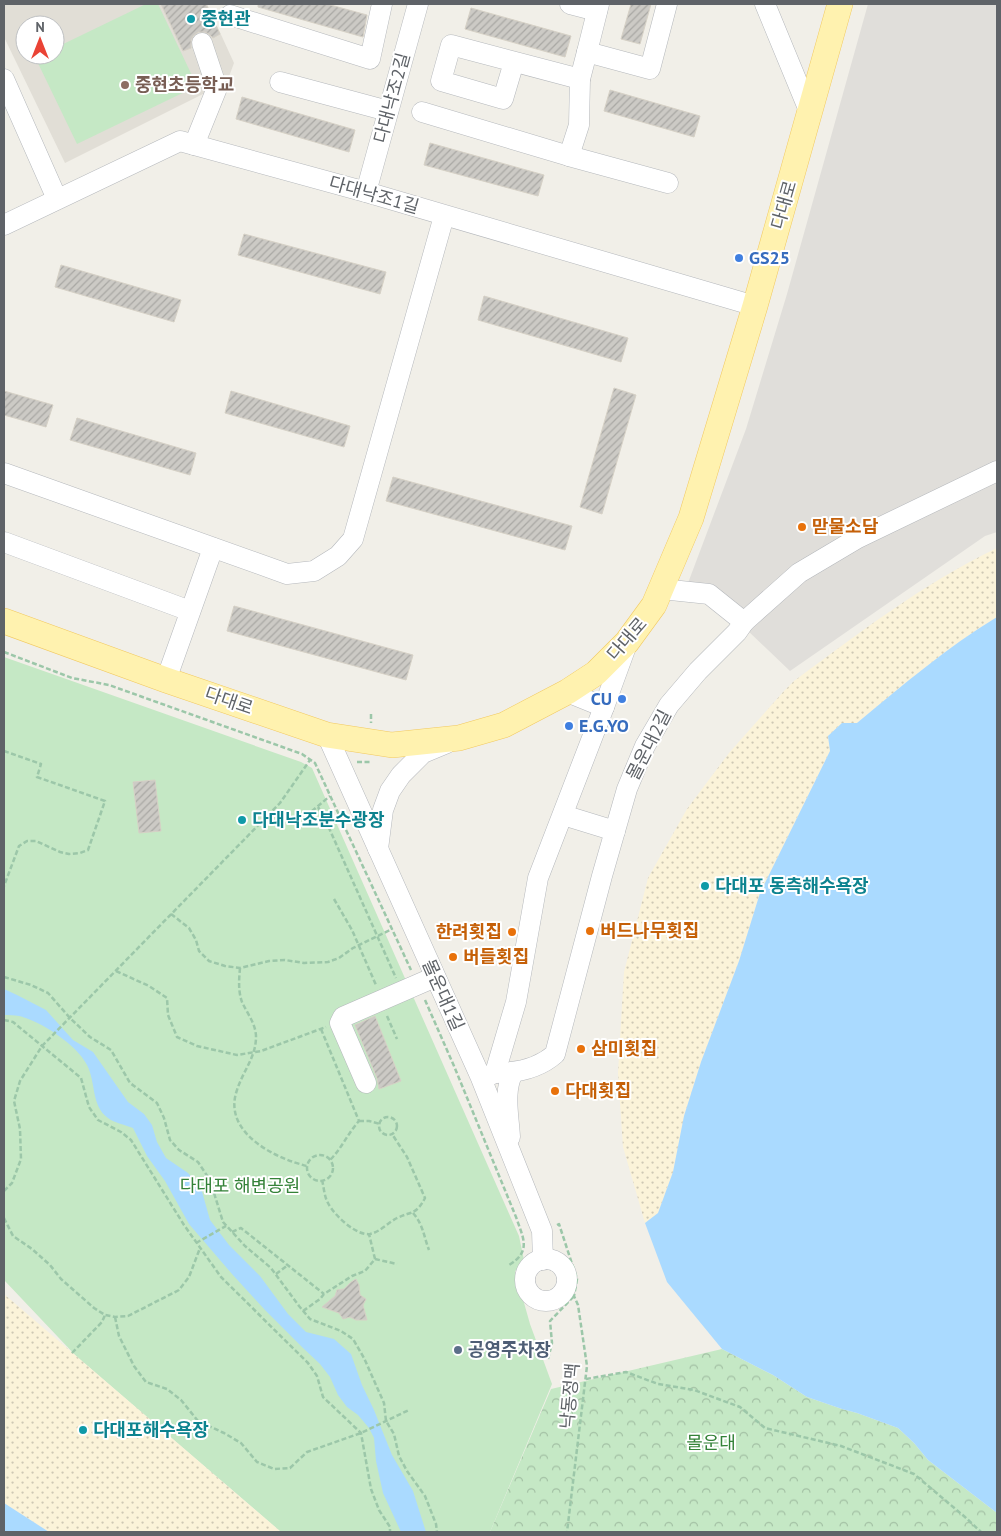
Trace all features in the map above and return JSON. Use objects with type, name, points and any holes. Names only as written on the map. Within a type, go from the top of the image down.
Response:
[{"type":"main road","name":"다대로","points":[[4,621],[166,680],[327,735],[392,745],[459,738],[504,725],[567,692],[596,673],[628,642],[654,606],[691,518],[755,306],[840,4]]},
{"type":"street","points":[[230,15],[370,59],[382,4]]},
{"type":"street","points":[[569,156],[578,125],[580,80],[598,8],[570,4]]},
{"type":"street","points":[[587,52],[650,70],[667,4]]},
{"type":"street","points":[[764,4],[810,113]]},
{"type":"street","name":"다대낙조2길","points":[[366,192],[388,111],[411,5]]},
{"type":"street","points":[[194,145],[217,88],[202,43]]},
{"type":"street","points":[[514,62],[580,80]]},
{"type":"street","points":[[4,79],[57,199]]},
{"type":"street","points":[[280,82],[388,111]]},
{"type":"street","points":[[422,112],[569,156],[668,183]]},
{"type":"street","name":"다대낙조1길","points":[[4,225],[180,141],[366,192],[755,306]]},
{"type":"street","points":[[4,473],[286,574],[314,571],[338,556],[353,539],[444,216]]},
{"type":"street","name":"몰운대2길","points":[[497,1075],[545,1063],[555,1054],[627,789],[645,746],[669,705],[698,671],[737,632],[744,622],[799,573],[858,538],[997,471]]},
{"type":"street","points":[[4,542],[190,611]]},
{"type":"street","points":[[166,680],[213,548]]},
{"type":"street","points":[[661,589],[709,594],[744,622]]},
{"type":"street","points":[[511,1154],[508,1081],[497,1075],[516,1002],[538,878],[628,642]]},
{"type":"street","points":[[567,692],[604,707]]},
{"type":"street","name":"몰운대1길","points":[[327,735],[378,849],[418,984],[497,1075],[511,1154],[542,1231],[543,1260]]},
{"type":"street","points":[[378,849],[383,810],[390,791],[401,775],[423,753],[459,738]]},
{"type":"street","points":[[563,816],[615,832]]},
{"type":"street","points":[[366,1083],[340,1023],[343,1017],[418,984]]},
{"type":"path","points":[[4,652],[72,678],[110,685],[302,754],[316,763],[454,1066],[521,1231],[524,1248],[519,1259],[509,1265]]},
{"type":"path","points":[[4,751],[41,764],[37,777],[105,801],[88,850],[69,854],[36,841],[27,841],[19,846],[4,886]]},
{"type":"path","points":[[4,1191],[12,1183],[21,1159],[20,1129],[14,1100],[20,1081],[42,1046],[280,803],[310,760]]},
{"type":"path","points":[[354,762],[373,762]]},
{"type":"path","points":[[306,816],[330,796]]},
{"type":"path","points":[[318,806],[396,979],[418,984]]},
{"type":"path","points":[[334,899],[359,945],[397,1039]]},
{"type":"path","points":[[171,914],[189,928],[199,950],[209,960],[225,966],[240,968],[270,961],[328,962],[392,929]]},
{"type":"path","points":[[240,968],[239,988],[241,1000],[254,1026],[256,1035],[255,1052],[236,1090],[233,1103],[235,1114],[244,1132],[256,1144],[291,1162],[307,1166]]},
{"type":"path","points":[[116,971],[149,986],[167,998],[168,1015],[177,1038],[197,1046],[237,1055],[261,1052],[328,1027]]},
{"type":"path","points":[[4,977],[31,985],[48,993],[90,1037],[111,1050],[130,1083],[157,1103],[164,1118],[170,1140],[179,1150],[198,1162],[210,1180],[222,1222],[244,1246],[271,1268],[310,1319],[341,1331],[353,1339],[384,1402],[386,1421],[394,1434],[399,1456],[407,1471],[426,1496],[437,1532]]},
{"type":"path","points":[[4,1020],[13,1022],[81,1078],[89,1107],[98,1120],[121,1132],[131,1140],[184,1225],[221,1277],[308,1363],[317,1376],[323,1397],[362,1433],[371,1489],[378,1510],[390,1527],[390,1532]]},
{"type":"path","points":[[321,1029],[360,1121]]},
{"type":"path","points":[[388,1118],[395,1122],[397,1126],[392,1134],[388,1135],[380,1131],[380,1124],[383,1119],[388,1118]]},
{"type":"path","points":[[330,1160],[342,1146],[351,1130],[360,1121],[380,1124]]},
{"type":"path","points":[[322,1180],[326,1201],[334,1213],[346,1224],[359,1231],[369,1234],[400,1216],[413,1213],[421,1206],[424,1198],[407,1157],[392,1134]]},
{"type":"path","points":[[322,1155],[328,1157],[333,1169],[331,1175],[326,1179],[319,1180],[313,1178],[308,1173],[307,1166],[315,1156],[322,1155]]},
{"type":"path","points":[[413,1213],[419,1220],[425,1233],[430,1250]]},
{"type":"path","points":[[4,1218],[13,1236],[50,1265],[68,1285],[94,1308],[105,1315],[115,1317],[128,1316],[179,1290],[189,1277],[200,1248]]},
{"type":"path","name":"낙동정맥","points":[[542,1231],[559,1224],[576,1279],[574,1296],[578,1305],[587,1366],[567,1532]]},
{"type":"path","points":[[196,1243],[226,1226]]},
{"type":"path","points":[[232,1232],[241,1228],[324,1294]]},
{"type":"path","points":[[369,1234],[375,1259]]},
{"type":"path","points":[[375,1259],[397,1264]]},
{"type":"path","points":[[303,1311],[324,1294],[352,1276],[365,1271],[375,1259]]},
{"type":"path","points":[[276,1274],[288,1266]]},
{"type":"path","points":[[548,1359],[552,1343],[550,1320],[574,1296]]},
{"type":"path","points":[[72,1354],[102,1322],[105,1315]]},
{"type":"path","points":[[115,1317],[119,1336],[134,1366],[146,1382],[167,1389],[181,1400],[198,1422],[224,1433],[241,1443],[257,1462],[274,1469],[290,1468],[307,1452],[362,1433],[409,1410]]},
{"type":"path","points":[[586,1379],[626,1372],[658,1384],[694,1390],[740,1407],[764,1428],[841,1446],[914,1474],[980,1532]]},
{"type":"shaded area","name":"중현초등학교","points":[[4,4],[207,4],[234,63],[227,82],[65,163],[18,65],[65,65],[65,15],[15,15],[15,60],[4,37]]},
{"type":"shaded area","points":[[868,4],[997,4],[997,532],[985,536],[790,671],[723,607],[685,591],[746,429],[787,294]]},
{"type":"green space","points":[[146,4],[158,4],[197,86],[77,144],[39,65],[65,65],[65,43]]},
{"type":"green space","name":"다대포 해변공원","points":[[4,657],[301,762],[312,768],[519,1236],[525,1265],[515,1271],[530,1324],[552,1384],[490,1532],[281,1532],[76,1356],[4,1280]]},
{"type":"green space","name":"몰운대","points":[[722,1349],[773,1375],[807,1397],[898,1428],[928,1460],[997,1513],[997,1532],[490,1532],[551,1389]]},
{"type":"sand","name":"다대포 동측해수욕장","points":[[997,548],[997,617],[943,654],[857,723],[842,723],[828,736],[830,751],[760,893],[739,961],[701,1062],[684,1116],[673,1172],[658,1213],[645,1223],[623,1147],[618,1073],[624,972],[648,878],[687,809],[729,753],[794,681],[918,593]]},
{"type":"sand","name":"다대포해수욕장","points":[[4,1294],[281,1532],[49,1532],[4,1503]]},
{"type":"water","points":[[997,617],[997,1513],[928,1460],[898,1428],[807,1397],[773,1375],[722,1349],[667,1282],[645,1223],[658,1213],[673,1172],[684,1116],[701,1062],[739,961],[760,893],[830,751],[828,736],[842,723],[857,723],[943,654]]},
{"type":"water","points":[[4,989],[46,1010],[73,1040],[93,1052],[128,1102],[144,1114],[152,1125],[157,1142],[166,1158],[188,1173],[201,1188],[210,1220],[229,1245],[260,1276],[288,1314],[306,1332],[334,1339],[351,1354],[392,1455],[413,1491],[426,1532],[401,1532],[383,1493],[376,1461],[374,1438],[369,1428],[358,1415],[347,1407],[338,1395],[330,1377],[320,1364],[265,1310],[189,1224],[165,1181],[147,1156],[133,1128],[113,1121],[103,1113],[96,1100],[90,1072],[82,1057],[67,1042],[48,1028],[19,1016],[4,1015]]},
{"type":"water","points":[[4,1503],[49,1532],[4,1532]]},
{"type":"building","name":"중현관","points":[[161,4],[206,4],[220,34],[213,38],[205,32],[198,32],[191,40],[191,48],[183,51]]},
{"type":"building","points":[[258,4],[327,4],[367,15],[363,37],[258,7]]},
{"type":"building","points":[[631,4],[651,4],[640,44],[621,39]]},
{"type":"building","points":[[471,8],[571,36],[565,57],[465,29]]},
{"type":"building","points":[[610,90],[700,116],[694,137],[604,111]]},
{"type":"building","points":[[242,97],[355,130],[349,152],[236,119]]},
{"type":"building","points":[[430,143],[544,175],[538,196],[424,165]]},
{"type":"building","points":[[244,234],[386,272],[380,294],[238,255]]},
{"type":"building","points":[[61,265],[181,300],[174,322],[55,287]]},
{"type":"building","points":[[484,296],[628,338],[621,362],[478,320]]},
{"type":"building","points":[[614,388],[636,395],[602,514],[580,507]]},
{"type":"building","points":[[4,391],[53,405],[46,427],[4,415]]},
{"type":"building","points":[[231,391],[350,426],[344,447],[225,413]]},
{"type":"building","points":[[77,418],[196,453],[190,475],[70,440]]},
{"type":"building","points":[[393,477],[572,526],[565,550],[386,501]]},
{"type":"building","points":[[234,606],[413,655],[406,680],[227,631]]},
{"type":"building","points":[[155,780],[161,831],[139,833],[133,782]]},
{"type":"building","points":[[375,1016],[401,1081],[379,1089],[377,1078],[355,1025]]},
{"type":"building","points":[[356,1279],[360,1295],[366,1299],[363,1305],[367,1320],[356,1320],[350,1317],[343,1319],[339,1313],[322,1307],[335,1296],[337,1290],[344,1289]]},
{"type":"place","name":"중현관","points":[[191,19]]},
{"type":"place","name":"중현초등학교","points":[[125,85]]},
{"type":"place","name":"GS25","points":[[739,258]]},
{"type":"place","name":"맏물소담","points":[[802,527]]},
{"type":"place","name":"CU","points":[[622,699]]},
{"type":"place","name":"E.G.YO","points":[[569,726]]},
{"type":"place","name":"다대낙조분수광장","points":[[242,820]]},
{"type":"place","name":"다대포 동측해수욕장","points":[[705,886]]},
{"type":"place","name":"버드나무횟집","points":[[590,931]]},
{"type":"place","name":"한려횟집","points":[[512,932]]},
{"type":"place","name":"버들횟집","points":[[453,957]]},
{"type":"place","name":"삼미횟집","points":[[581,1049]]},
{"type":"place","name":"다대횟집","points":[[555,1091]]},
{"type":"place","name":"공영주차장","points":[[458,1350]]},
{"type":"place","name":"다대포해수욕장","points":[[83,1430]]}]
